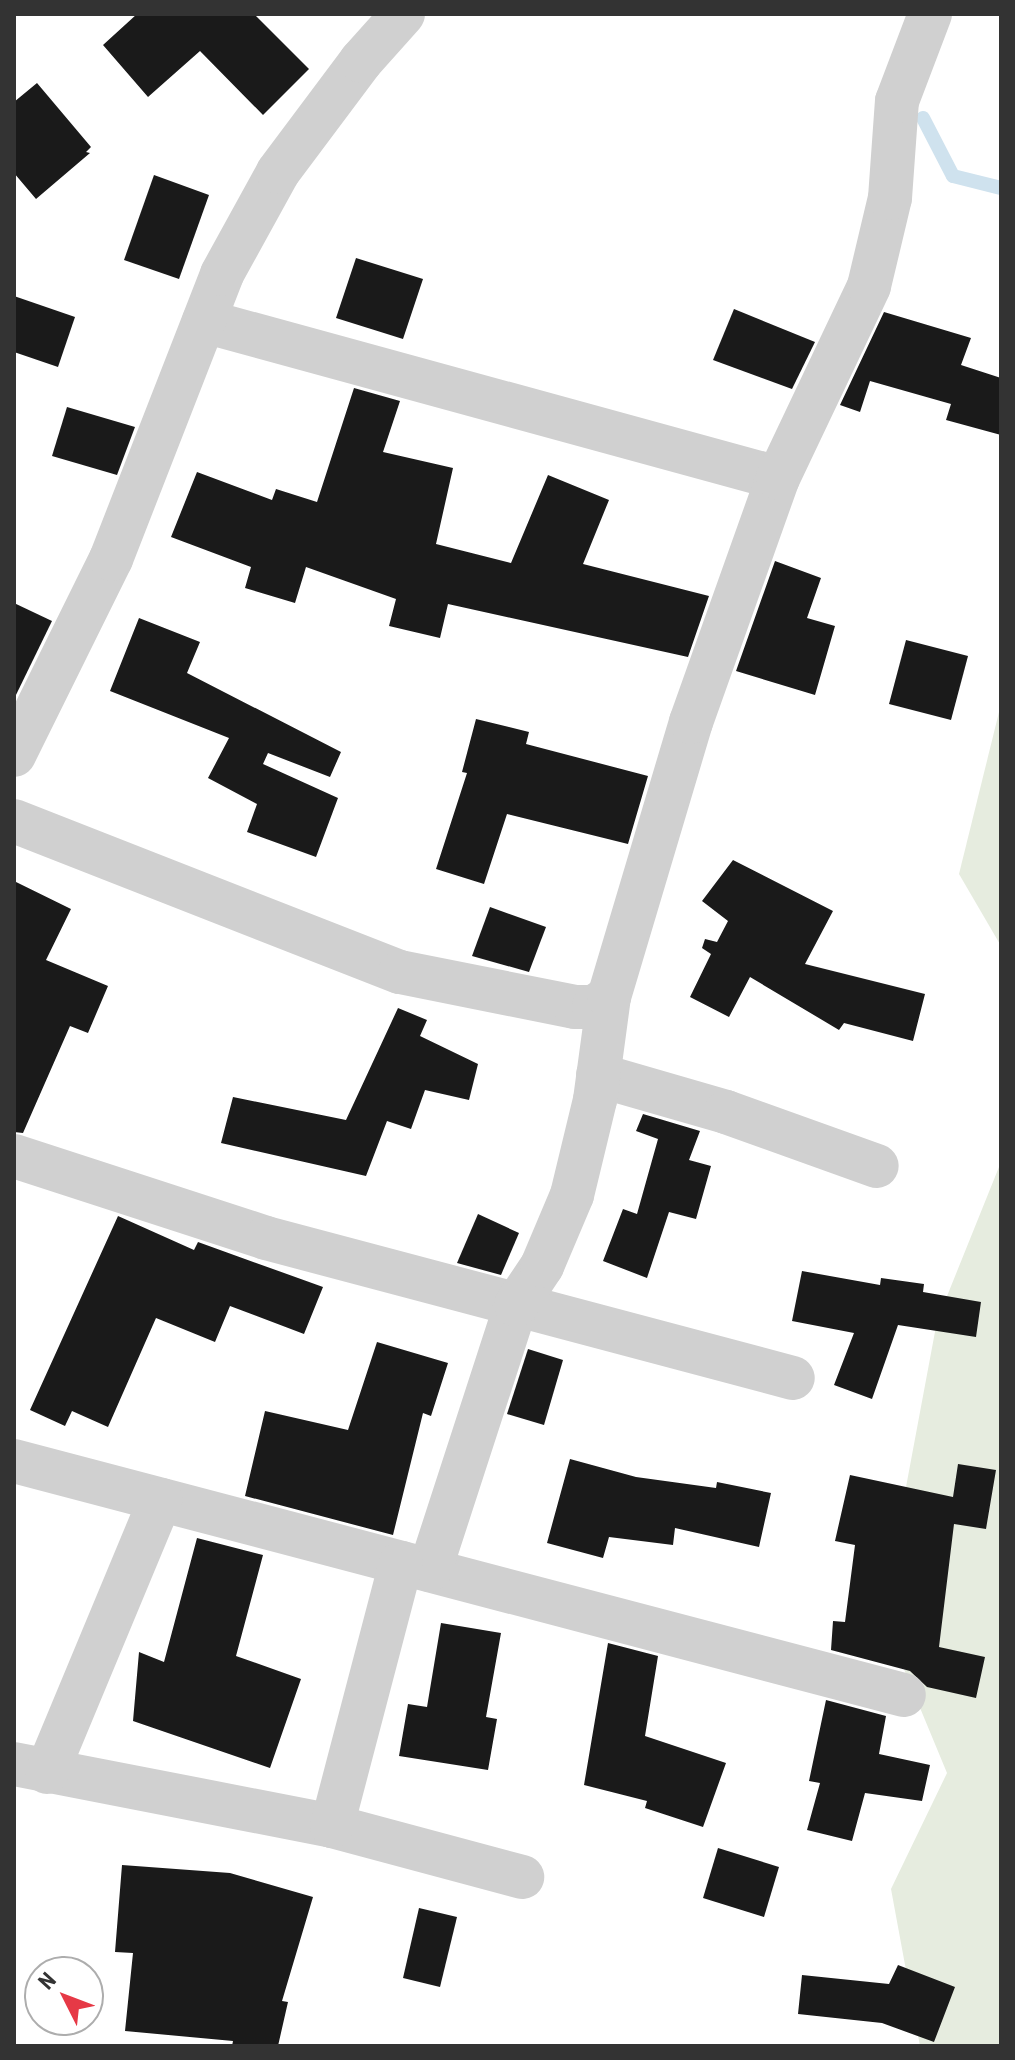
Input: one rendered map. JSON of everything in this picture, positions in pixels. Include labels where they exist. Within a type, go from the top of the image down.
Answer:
[{"type":"street","points":[[14,755],[111,559],[222,274],[278,172],[361,61],[403,14]]},
{"type":"street","points":[[332,1826],[416,1567],[516,1305],[542,1266],[572,1195],[598,1075],[609,997],[691,722],[778,478],[869,286],[890,198],[897,101],[930,14]]},
{"type":"street","points":[[204,321],[778,478]]},
{"type":"street","points":[[14,821],[400,972],[575,1007],[594,1007],[609,997]]},
{"type":"street","points":[[598,1075],[726,1112],[877,1166]]},
{"type":"street","points":[[14,1156],[266,1238],[793,1378]]},
{"type":"street","points":[[14,1461],[904,1695]]},
{"type":"street","points":[[160,1500],[31,1768],[332,1826],[522,1877]]},
{"type":"shaded area","points":[[1001,704],[1001,946],[959,874]]},
{"type":"shaded area","points":[[1001,1162],[1001,2046],[920,2046],[891,1889],[947,1773],[901,1662],[906,1487],[937,1321]]},
{"type":"building","points":[[137,14],[254,14],[309,69],[263,115],[200,51],[148,97],[103,45]]},
{"type":"building","points":[[37,83],[91,147],[86,152],[90,153],[36,199],[14,173],[14,102]]},
{"type":"building","points":[[154,175],[209,195],[179,279],[124,260]]},
{"type":"building","points":[[356,258],[423,279],[403,339],[336,318]]},
{"type":"building","points":[[14,296],[75,317],[58,367],[14,352]]},
{"type":"building","points":[[734,309],[815,342],[792,389],[713,360]]},
{"type":"building","points":[[884,312],[971,338],[961,365],[1001,378],[1001,435],[946,420],[951,404],[870,381],[860,412],[840,405]]},
{"type":"building","points":[[354,388],[400,401],[383,452],[453,468],[436,544],[511,563],[548,475],[609,500],[583,564],[709,596],[688,657],[448,604],[440,638],[389,626],[396,599],[306,567],[295,603],[245,588],[251,567],[171,537],[197,472],[272,500],[276,489],[317,502]]},
{"type":"building","points":[[67,407],[135,427],[117,475],[52,456]]},
{"type":"building","points":[[775,561],[821,578],[807,618],[835,626],[815,695],[736,671]]},
{"type":"building","points":[[14,603],[52,621],[14,699]]},
{"type":"building","points":[[139,618],[200,642],[187,673],[341,752],[330,777],[268,753],[263,764],[338,798],[316,857],[247,832],[257,804],[208,778],[229,738],[110,691]]},
{"type":"building","points":[[906,640],[968,656],[951,720],[889,704]]},
{"type":"building","points":[[476,719],[529,732],[526,744],[648,776],[628,844],[507,814],[484,884],[436,869],[467,773],[462,772]]},
{"type":"building","points":[[733,860],[833,911],[805,964],[925,994],[913,1041],[844,1023],[839,1030],[750,977],[729,1017],[690,997],[711,954],[702,948],[705,939],[717,942],[728,921],[702,901]]},
{"type":"building","points":[[14,881],[71,909],[46,960],[108,986],[88,1033],[70,1026],[23,1133],[14,1132]]},
{"type":"building","points":[[490,907],[546,927],[529,972],[472,956]]},
{"type":"building","points":[[398,1008],[427,1020],[420,1036],[478,1064],[469,1100],[425,1090],[411,1129],[387,1121],[366,1176],[221,1143],[233,1097],[346,1120]]},
{"type":"building","points":[[643,1114],[700,1131],[689,1160],[711,1166],[696,1219],[669,1212],[647,1278],[603,1261],[623,1209],[637,1214],[658,1139],[636,1131]]},
{"type":"building","points":[[478,1214],[519,1233],[501,1275],[457,1263]]},
{"type":"building","points":[[118,1216],[194,1250],[198,1242],[323,1287],[304,1334],[230,1306],[215,1342],[156,1318],[108,1427],[72,1411],[65,1426],[30,1410]]},
{"type":"building","points":[[802,1271],[880,1285],[881,1278],[924,1284],[923,1292],[981,1302],[976,1337],[898,1325],[872,1399],[834,1385],[854,1333],[792,1321]]},
{"type":"building","points":[[377,1342],[448,1363],[431,1416],[423,1413],[393,1535],[245,1496],[265,1411],[348,1430]]},
{"type":"building","points":[[528,1349],[563,1360],[544,1425],[507,1414]]},
{"type":"building","points":[[570,1459],[636,1477],[716,1488],[717,1482],[771,1493],[759,1547],[675,1528],[673,1545],[609,1537],[603,1558],[547,1543]]},
{"type":"building","points":[[958,1464],[996,1470],[986,1529],[954,1524],[939,1647],[985,1657],[976,1698],[927,1687],[910,1671],[831,1650],[833,1621],[845,1622],[855,1545],[835,1541],[850,1475],[953,1497]]},
{"type":"building","points":[[197,1538],[263,1555],[236,1656],[301,1679],[270,1768],[133,1721],[139,1652],[164,1662]]},
{"type":"building","points":[[441,1623],[501,1633],[486,1717],[497,1719],[488,1770],[399,1756],[408,1704],[427,1707]]},
{"type":"building","points":[[608,1643],[658,1656],[645,1736],[726,1763],[703,1827],[645,1808],[647,1801],[584,1785]]},
{"type":"building","points":[[826,1700],[886,1716],[879,1754],[930,1765],[922,1801],[865,1793],[852,1841],[807,1830],[820,1783],[809,1781]]},
{"type":"building","points":[[718,1848],[779,1867],[764,1917],[703,1898]]},
{"type":"building","points":[[122,1865],[230,1873],[313,1897],[282,2001],[288,2002],[278,2046],[232,2046],[233,2041],[125,2031],[133,1953],[115,1952]]},
{"type":"building","points":[[419,1908],[457,1917],[440,1987],[403,1978]]},
{"type":"building","points":[[898,1965],[955,1987],[934,2042],[882,2023],[798,2014],[802,1975],[889,1984]]},
{"type":"waterway","points":[[923,118],[953,176],[1001,188]]}]
